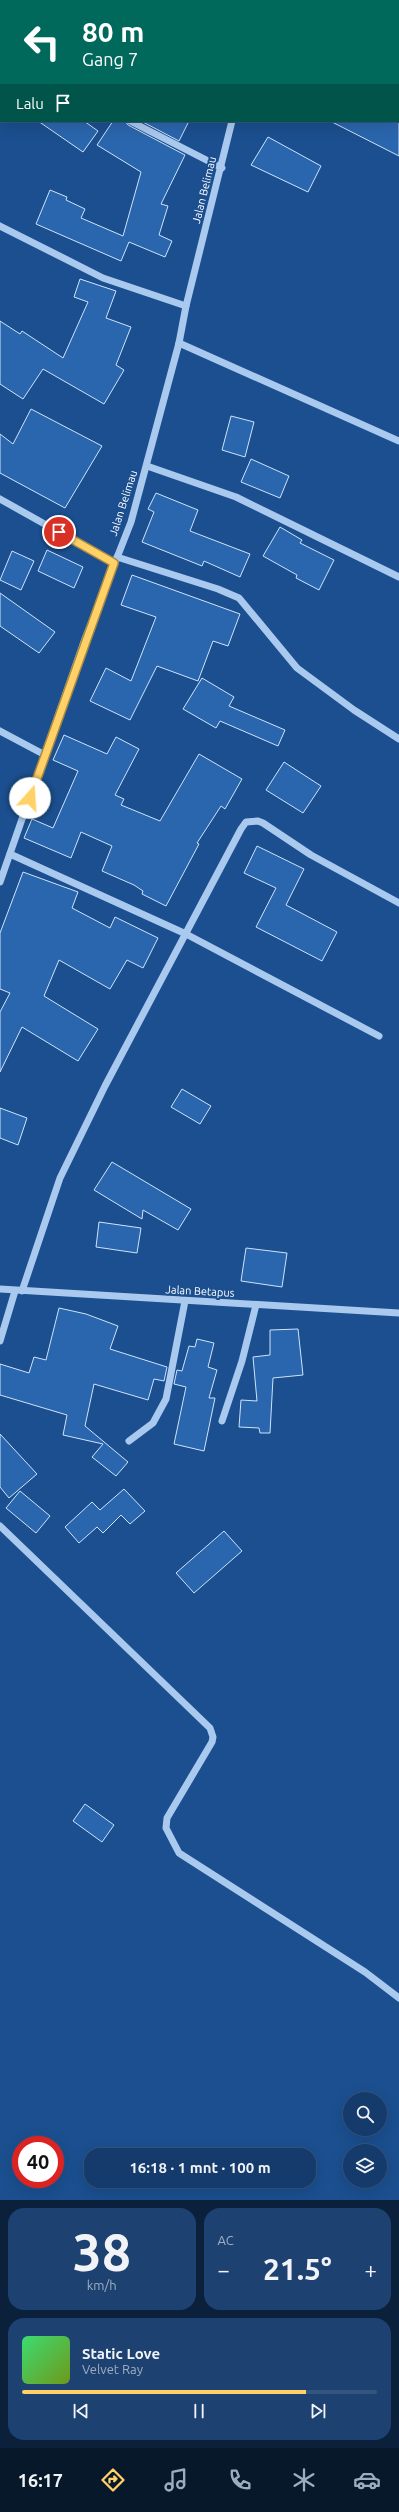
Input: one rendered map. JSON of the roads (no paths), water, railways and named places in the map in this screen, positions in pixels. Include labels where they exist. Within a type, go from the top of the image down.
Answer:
[{"type":"street","points":[[132,122],[222,168]]},
{"type":"street","name":"Jalan Belimau","points":[[0,882],[115,560],[131,522],[179,343],[186,306],[222,168],[232,122]]},
{"type":"street","points":[[0,226],[103,278],[186,306]]},
{"type":"street","points":[[179,343],[399,441]]},
{"type":"street","points":[[147,466],[236,497],[399,577]]},
{"type":"street","points":[[0,499],[115,560],[218,589],[239,598],[297,668],[354,710],[399,739]]},
{"type":"street","points":[[0,731],[45,755]]},
{"type":"street","points":[[0,1342],[60,1178],[105,1086],[246,822],[252,821],[263,823],[311,855],[399,903]]},
{"type":"street","points":[[10,854],[186,934],[379,1036]]},
{"type":"street","name":"Jalan Betapus","points":[[0,1289],[185,1302],[399,1313]]},
{"type":"street","points":[[129,1442],[153,1423],[164,1405],[185,1302]]},
{"type":"street","points":[[222,1421],[242,1361],[256,1306]]},
{"type":"street","points":[[0,1526],[210,1728],[213,1737],[212,1742],[167,1818],[166,1828],[179,1853],[366,1972],[399,1998]]}]
